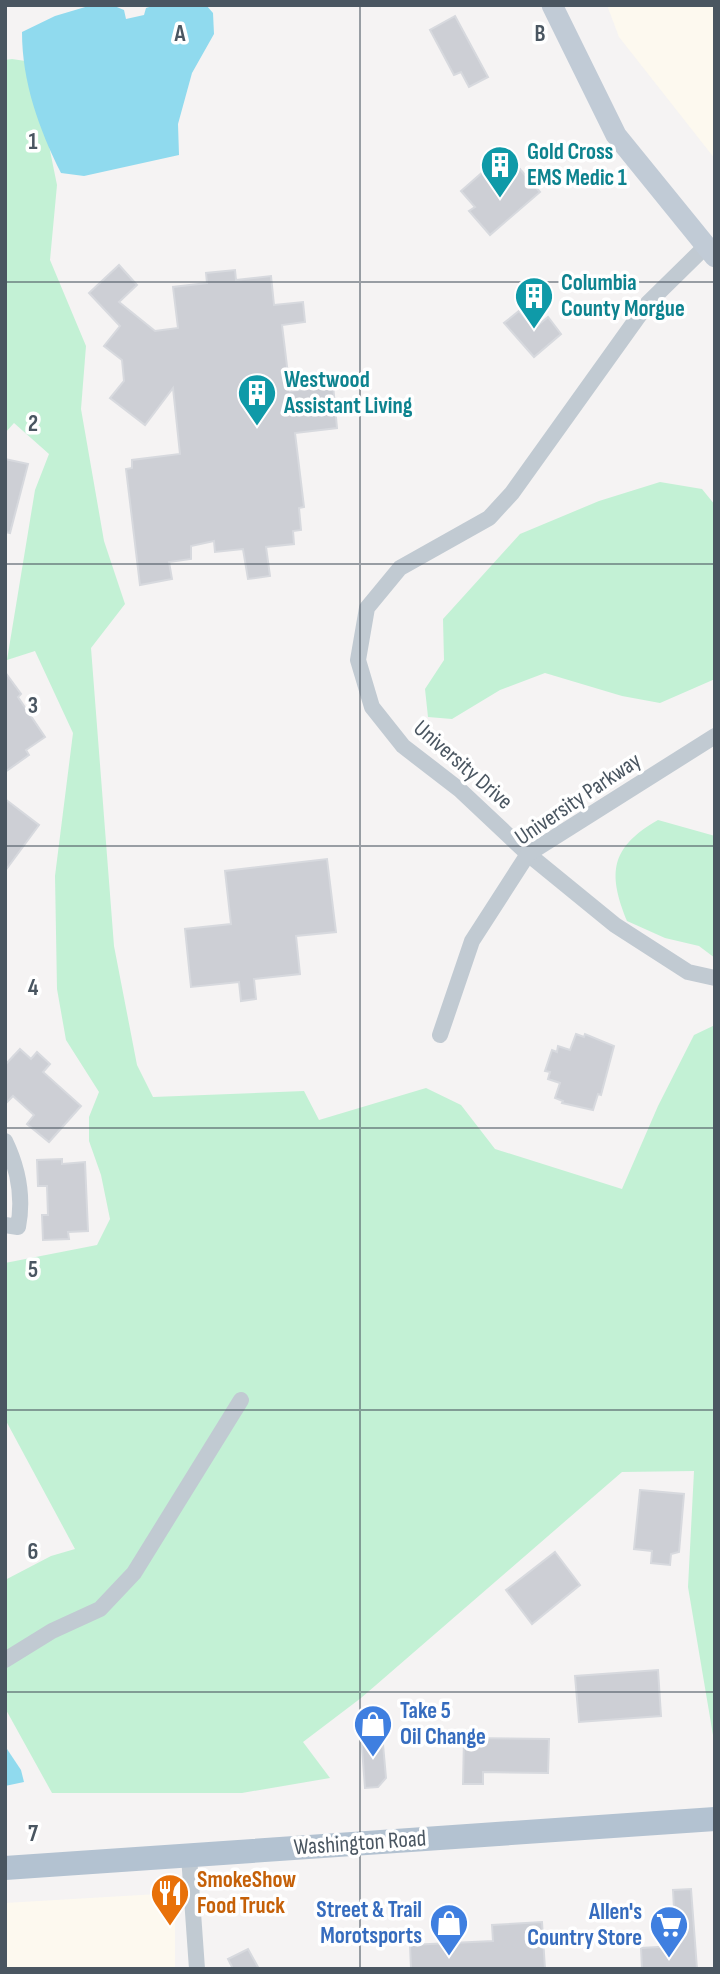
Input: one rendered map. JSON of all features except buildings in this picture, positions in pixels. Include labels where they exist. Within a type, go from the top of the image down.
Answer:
[{"type":"main road","points":[[552,5],[616,135],[710,252]]},
{"type":"main road","name":"Washington Road","points":[[5,1868],[715,1819]]},
{"type":"street","name":"University Drive","points":[[710,252],[648,303],[512,493],[489,518],[400,568],[368,608],[358,660],[372,707],[403,746],[460,789],[528,854],[615,925],[688,972],[715,978]]},
{"type":"street","name":"University Parkway","points":[[440,1035],[472,941],[528,854],[715,736]]},
{"type":"street","points":[[5,1141],[16,1164],[22,1208],[18,1227],[5,1225]]},
{"type":"street","points":[[5,1660],[52,1631],[100,1608],[134,1573],[241,1400]]},
{"type":"street","points":[[189,1856],[197,1969]]},
{"type":"shaded area","points":[[607,5],[715,5],[715,159],[619,37]]},
{"type":"shaded area","points":[[175,1893],[175,1969],[5,1969],[5,1903]]},
{"type":"green space","points":[[5,60],[32,62],[57,185],[50,260],[86,346],[81,409],[104,541],[125,604],[91,648],[114,946],[137,1065],[153,1097],[304,1091],[319,1120],[426,1088],[461,1105],[495,1149],[622,1189],[658,1106],[694,1035],[715,1025],[715,1747],[688,1587],[694,1471],[622,1472],[361,1698],[303,1742],[330,1778],[242,1793],[52,1793],[5,1708],[5,1580],[51,1556],[75,1549],[5,1419],[5,1263],[97,1245],[110,1219],[101,1175],[89,1141],[89,1117],[99,1092],[66,1040],[57,989],[55,876],[73,733],[35,651],[7,660],[35,490],[49,454],[14,423],[5,433]]},
{"type":"green space","points":[[660,482],[702,489],[715,505],[715,679],[660,703],[622,696],[545,673],[500,690],[452,719],[428,717],[425,689],[444,660],[443,619],[520,534],[599,501]]},
{"type":"green space","points":[[658,820],[715,836],[715,958],[699,946],[665,938],[627,921],[617,888],[617,862],[631,840]]},
{"type":"water","points":[[92,5],[112,5],[124,10],[126,19],[144,15],[146,8],[156,5],[206,5],[213,13],[214,34],[192,73],[178,124],[179,155],[84,176],[61,173],[33,105],[25,69],[22,32],[55,16]]},
{"type":"water","points":[[5,1746],[21,1770],[24,1782],[5,1786]]},
{"type":"place","name":"Gold Cross EMS Medic 1","points":[[500,199]]},
{"type":"place","name":"Columbia County Morgue","points":[[534,330]]},
{"type":"place","name":"Westwood Assistant Living","points":[[257,427]]},
{"type":"place","name":"Take 5 Oil Change","points":[[373,1758]]},
{"type":"place","name":"SmokeShow Food Truck","points":[[170,1927]]},
{"type":"place","name":"Street & Trail Morotsports","points":[[449,1957]]},
{"type":"place","name":"Allen's Country Store","points":[[669,1959]]}]
